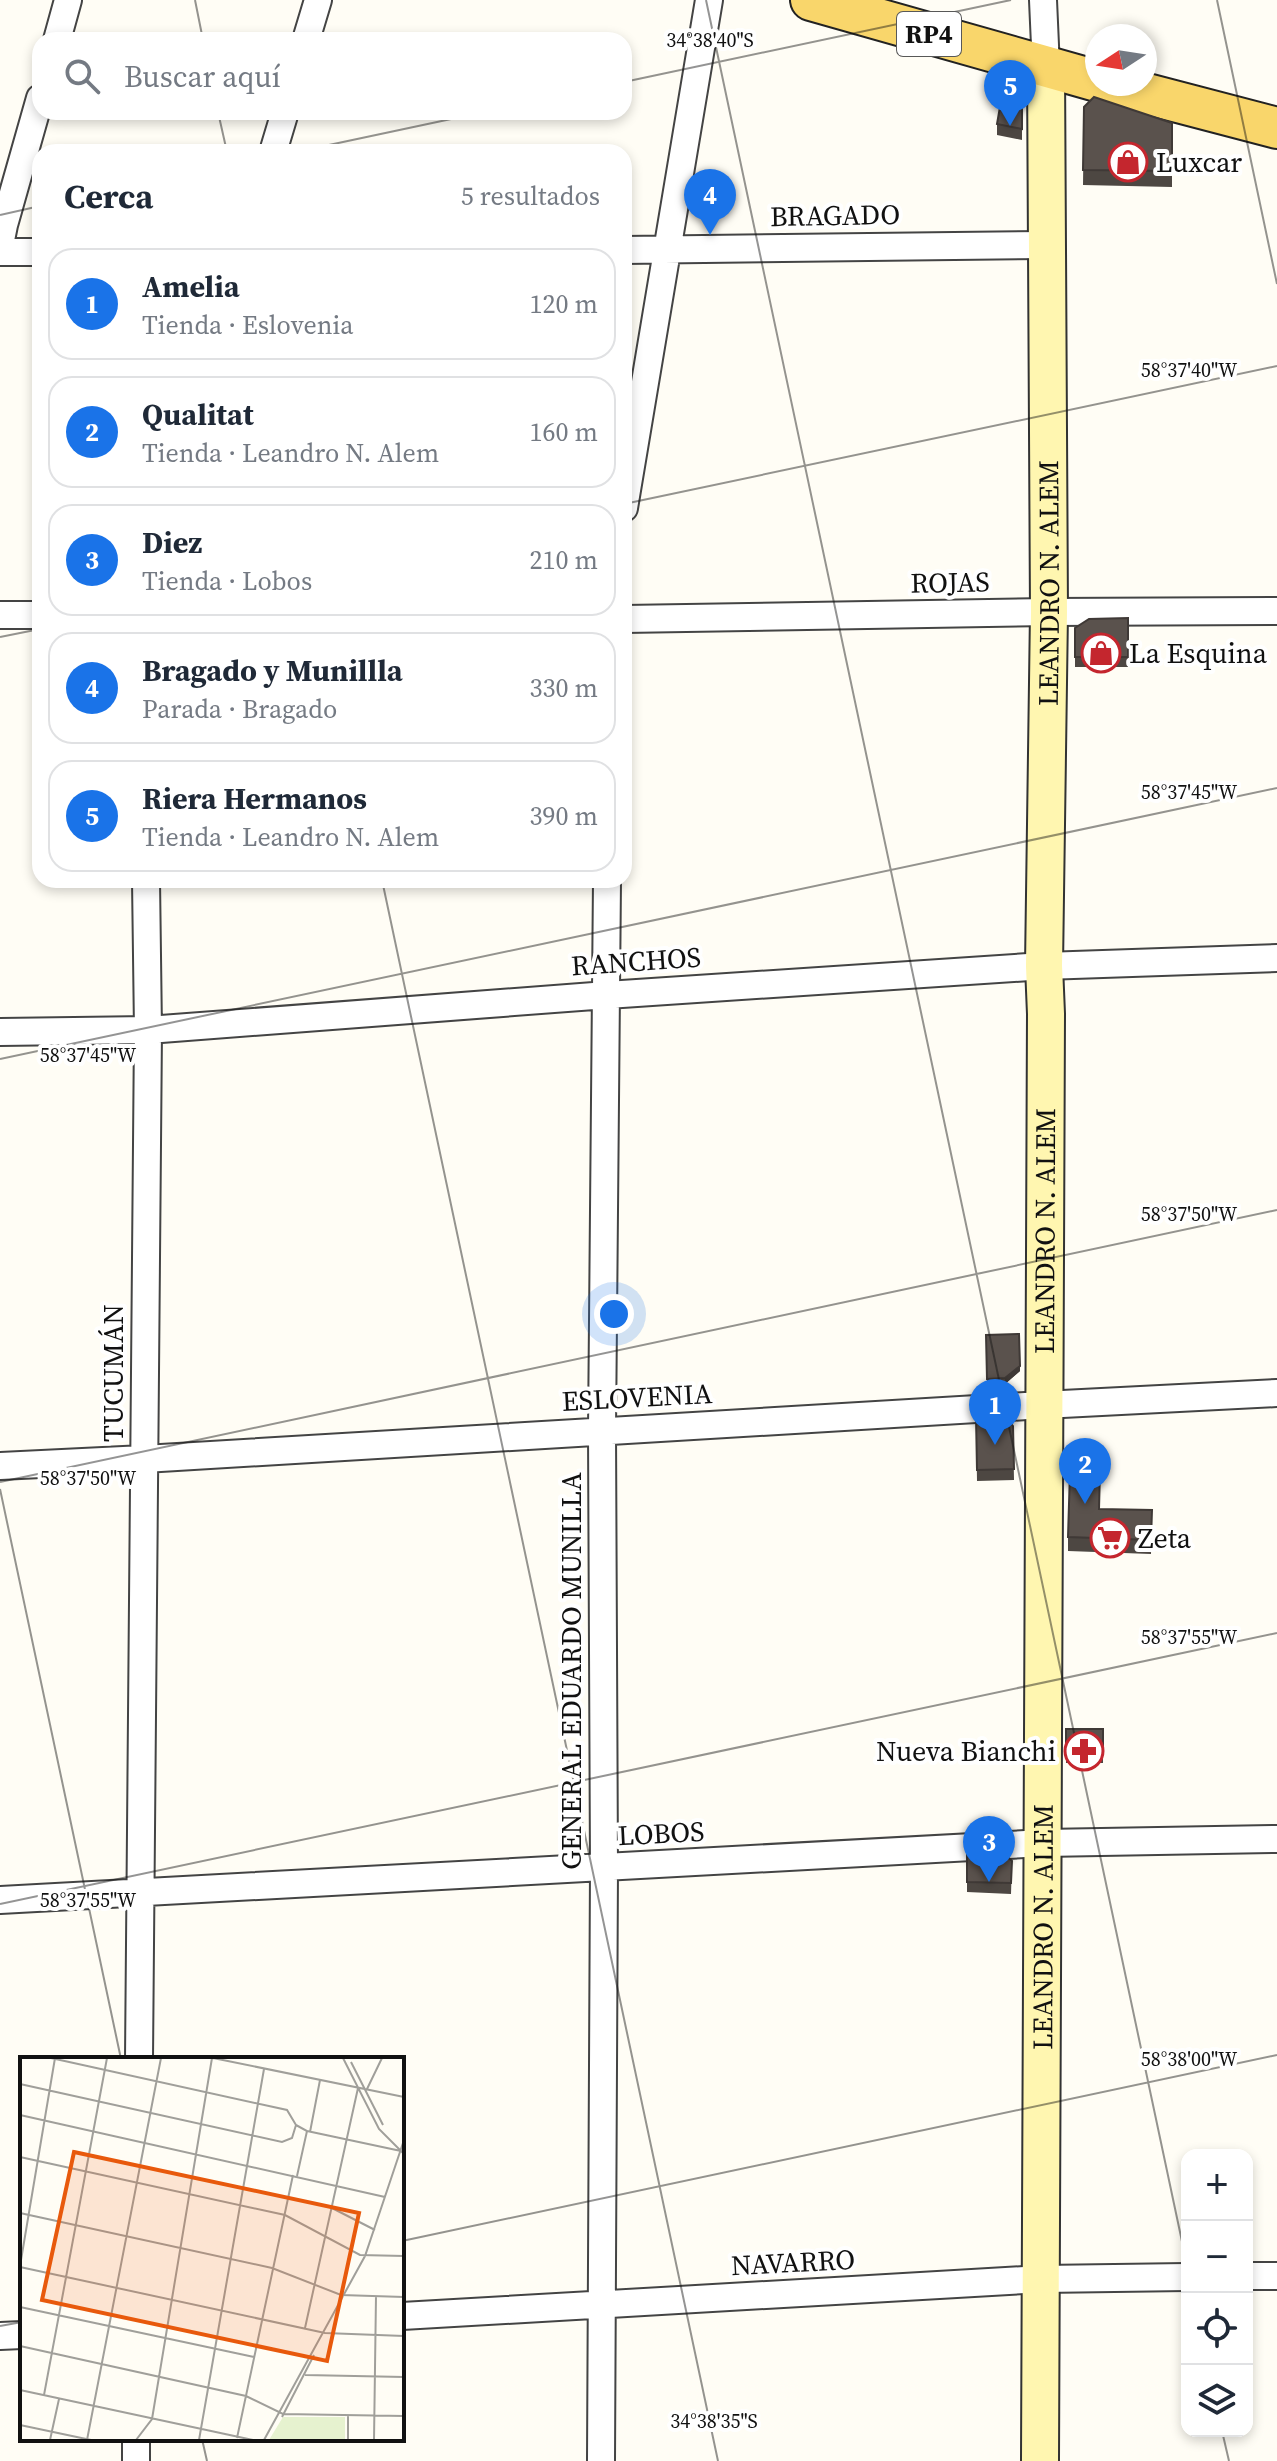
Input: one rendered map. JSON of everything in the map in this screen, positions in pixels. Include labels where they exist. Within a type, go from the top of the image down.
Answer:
[{"type":"main road","name":"RP4","points":[[811,0],[1085,78]]},
{"type":"main road","points":[[1154,96],[1271,127]]},
{"type":"street","points":[[59,32],[68,0]]},
{"type":"street","points":[[308,32],[318,0]]},
{"type":"street","points":[[632,457],[709,0]]},
{"type":"street","name":"LEANDRO N. ALEM","points":[[1040,2461],[1044,966],[1049,612],[1043,0]]},
{"type":"street","points":[[0,245],[34,120]]},
{"type":"street","points":[[275,144],[283,120]]},
{"type":"street","name":"BRAGADO","points":[[632,250],[1047,245]]},
{"type":"street","points":[[0,252],[32,252]]},
{"type":"street","name":"ROJAS","points":[[632,619],[1277,611]]},
{"type":"street","points":[[0,615],[32,615]]},
{"type":"street","name":"TUCUMÁN","points":[[139,2057],[148,1030],[146,888]]},
{"type":"street","name":"GENERAL EDUARDO MUNILLA","points":[[601,2461],[604,1868],[602,1431],[607,888]]},
{"type":"street","name":"RANCHOS","points":[[0,1032],[148,1030],[1044,966],[1277,958]]},
{"type":"street","name":"ESLOVENIA","points":[[0,1466],[1277,1393]]},
{"type":"street","name":"LOBOS","points":[[0,1900],[1044,1843],[1277,1839]]},
{"type":"street","points":[[1253,2276],[1277,2276]]},
{"type":"street","name":"NAVARRO","points":[[404,2316],[1042,2279],[1181,2277]]},
{"type":"street","points":[[0,2336],[20,2335]]},
{"type":"building","points":[[1003,90],[1018,93],[1022,106],[1022,129],[997,124]]},
{"type":"building","name":"Luxcar","points":[[1094,97],[1172,123],[1172,171],[1083,170],[1084,107]]},
{"type":"building","name":"La Esquina","points":[[1128,618],[1128,657],[1075,657],[1075,628],[1089,619]]},
{"type":"building","points":[[1019,1334],[1020,1366],[1005,1378],[987,1379],[986,1335]]},
{"type":"building","points":[[1005,1416],[1013,1426],[1014,1469],[977,1470],[976,1417]]},
{"type":"building","points":[[1070,1471],[1100,1472],[1099,1509],[1152,1510],[1151,1540],[1068,1537]]},
{"type":"building","points":[[1066,1729],[1103,1729],[1103,1752],[1066,1752]]},
{"type":"building","points":[[1001,1851],[1012,1861],[1011,1883],[967,1882],[967,1853]]},
{"type":"place","name":"Riera Hermanos","points":[[1010,126]]},
{"type":"place","name":"Luxcar","points":[[1128,162]]},
{"type":"place","name":"Bragado y Munillla","points":[[710,235]]},
{"type":"place","name":"La Esquina","points":[[1101,653]]},
{"type":"place","name":"Amelia","points":[[995,1445]]},
{"type":"place","name":"Qualitat","points":[[1085,1504]]},
{"type":"place","name":"Zeta","points":[[1110,1538]]},
{"type":"place","name":"Nueva Bianchi","points":[[1084,1751]]},
{"type":"place","name":"Diez","points":[[989,1882]]}]
